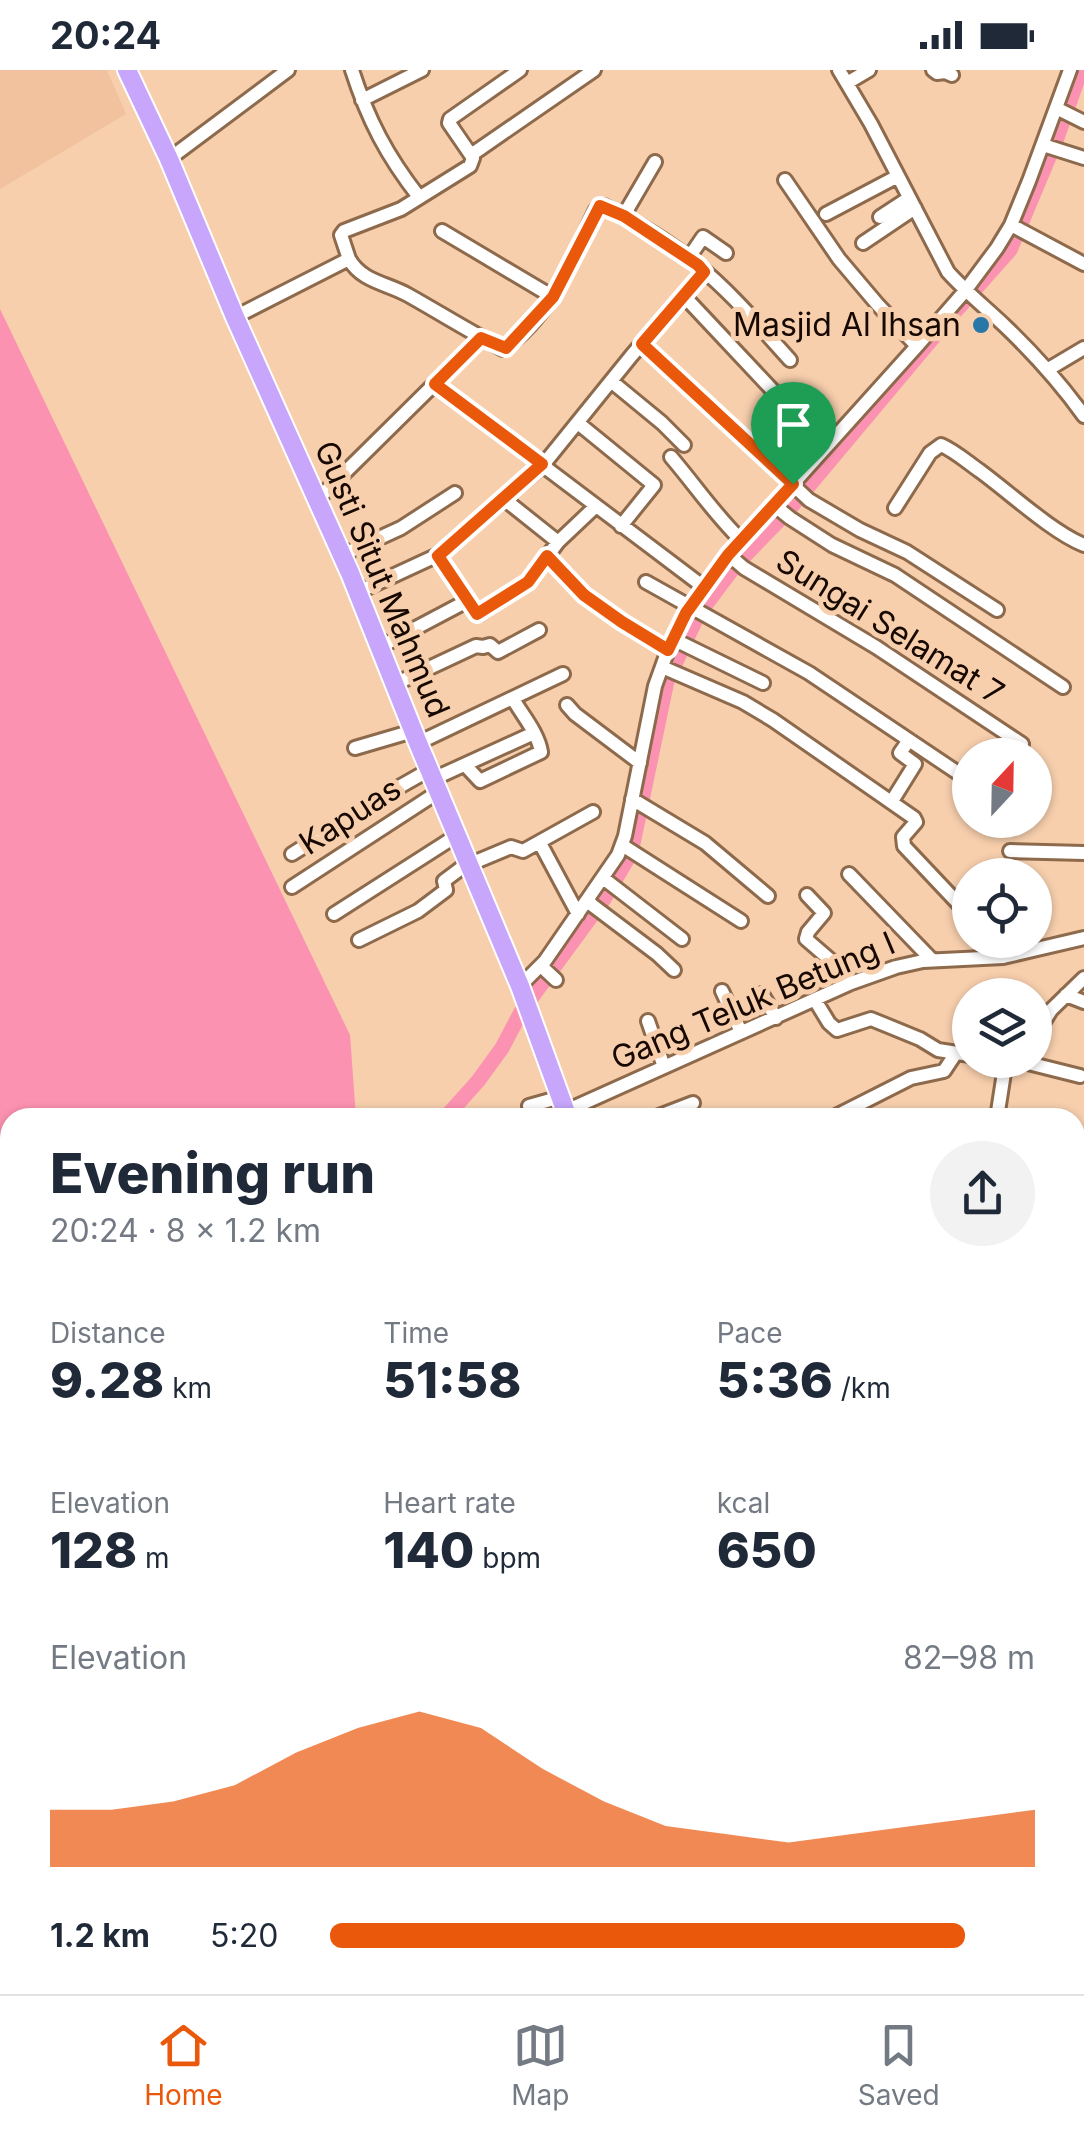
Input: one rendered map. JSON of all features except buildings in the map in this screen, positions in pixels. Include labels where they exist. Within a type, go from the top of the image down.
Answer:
[{"type":"highway","name":"Gusti Situt Mahmud","points":[[128,70],[358,592],[521,989],[565,1108]]},
{"type":"street","points":[[169,160],[288,70]]},
{"type":"street","points":[[352,70],[384,147],[419,197]]},
{"type":"street","points":[[362,100],[422,70]]},
{"type":"street","points":[[520,70],[450,119],[471,155],[470,166],[389,215],[341,233],[350,259],[361,273],[503,349],[553,297],[596,210],[604,206],[704,272],[790,360]]},
{"type":"street","points":[[471,155],[594,70]]},
{"type":"street","points":[[840,70],[948,272],[1047,370],[1084,416]]},
{"type":"street","points":[[847,84],[869,70]]},
{"type":"street","points":[[933,70],[952,75]]},
{"type":"street","points":[[521,989],[548,973],[578,914],[594,906],[628,849],[639,803],[640,763],[655,686],[670,671],[677,644],[698,610],[705,588],[735,561],[742,540],[782,512],[800,492],[830,444],[1018,228],[1050,147],[1069,114],[1075,75]]},
{"type":"street","points":[[1050,147],[1084,158]]},
{"type":"street","points":[[624,216],[655,162]]},
{"type":"street","points":[[826,214],[898,176]]},
{"type":"street","points":[[785,180],[839,259],[917,346]]},
{"type":"street","points":[[880,217],[912,203]]},
{"type":"street","points":[[863,243],[912,203]]},
{"type":"street","points":[[1018,228],[1084,264]]},
{"type":"street","points":[[442,230],[553,297]]},
{"type":"street","points":[[688,259],[702,238],[726,252]]},
{"type":"street","points":[[235,317],[350,259]]},
{"type":"street","points":[[358,592],[438,556],[542,464],[704,272]]},
{"type":"street","points":[[684,296],[830,444]]},
{"type":"street","points":[[318,500],[481,338]]},
{"type":"street","points":[[642,344],[800,492],[860,530],[907,552],[997,610]]},
{"type":"street","points":[[1047,370],[1084,348]]},
{"type":"street","points":[[611,382],[684,445]]},
{"type":"street","points":[[435,384],[705,588]]},
{"type":"street","points":[[578,423],[654,484],[621,526]]},
{"type":"street","points":[[894,508],[930,453],[941,445],[1084,545]]},
{"type":"street","points":[[671,457],[714,514],[742,540]]},
{"type":"street","points":[[342,554],[401,528],[455,493]]},
{"type":"street","points":[[504,499],[558,542]]},
{"type":"street","points":[[438,556],[466,601],[477,614],[481,613],[528,582],[558,542],[595,507]]},
{"type":"street","points":[[782,512],[832,544],[896,575],[1063,687]]},
{"type":"street","points":[[547,556],[584,595],[622,622],[763,683]]},
{"type":"street","name":"Sungai Selamat 7","points":[[735,561],[876,647],[1013,738]]},
{"type":"street","points":[[646,582],[808,673],[952,769]]},
{"type":"street","points":[[380,647],[466,601]]},
{"type":"street","points":[[395,684],[476,646],[490,645],[498,652],[539,630]]},
{"type":"street","points":[[670,671],[743,702],[773,720],[916,820],[904,837],[904,846],[952,897]]},
{"type":"street","points":[[355,748],[416,737],[513,699],[563,674]]},
{"type":"street","points":[[465,765],[482,780],[541,752],[513,699]]},
{"type":"street","points":[[567,705],[640,763]]},
{"type":"street","points":[[292,854],[340,823],[534,734]]},
{"type":"street","points":[[892,801],[915,764],[900,753],[909,740]]},
{"type":"street","name":"Kapuas","points":[[292,887],[434,780]]},
{"type":"street","points":[[639,803],[705,843],[768,896]]},
{"type":"street","points":[[359,940],[418,911],[446,890],[444,881],[468,864],[510,846],[521,852],[593,812]]},
{"type":"street","points":[[334,914],[456,836]]},
{"type":"street","points":[[540,843],[578,914]]},
{"type":"street","points":[[628,849],[741,921]]},
{"type":"street","points":[[1010,851],[1084,853]]},
{"type":"street","points":[[849,874],[932,960]]},
{"type":"street","points":[[609,883],[682,939]]},
{"type":"street","points":[[808,895],[824,913],[806,939],[851,983]]},
{"type":"street","points":[[594,906],[674,970]]},
{"type":"street","name":"Gang Teluk Betung I","points":[[1052,946],[1084,938]]},
{"type":"street","name":"Gang Teluk Betung I","points":[[529,1106],[565,1108],[896,967],[932,960],[979,958]]},
{"type":"street","points":[[1052,1009],[1084,978]]},
{"type":"street","points":[[722,991],[741,1032]]},
{"type":"street","points":[[762,994],[776,1018]]},
{"type":"street","points":[[1066,995],[1084,1002]]},
{"type":"street","points":[[816,1000],[829,1023],[838,1030],[871,1019],[938,1050],[952,1052]]},
{"type":"street","points":[[648,1021],[664,1066]]},
{"type":"street","points":[[852,1108],[911,1078],[944,1072],[952,1064]]},
{"type":"street","points":[[1052,1069],[1080,1076]]},
{"type":"street","points":[[999,1108],[1003,1078]]},
{"type":"street","points":[[680,1108],[693,1103]]},
{"type":"shaded area","points":[[0,70],[107,70],[126,114],[0,189]]},
{"type":"shaded area","points":[[0,309],[350,1035],[355,1108],[0,1108]]},
{"type":"waterway","points":[[454,1108],[502,1048],[521,1012],[604,899],[631,853],[667,681],[698,615],[735,566],[787,512],[1010,250],[1081,70]]},
{"type":"place","name":"Masjid Al Ihsan","points":[[981,325]]},
{"type":"route","points":[[604,206],[704,272],[642,344],[793,484],[728,555],[686,613],[668,650],[584,595],[547,556],[528,582],[477,614],[438,556],[542,464],[435,384],[481,338],[506,348],[538,315],[553,297],[596,210],[604,206]]}]
